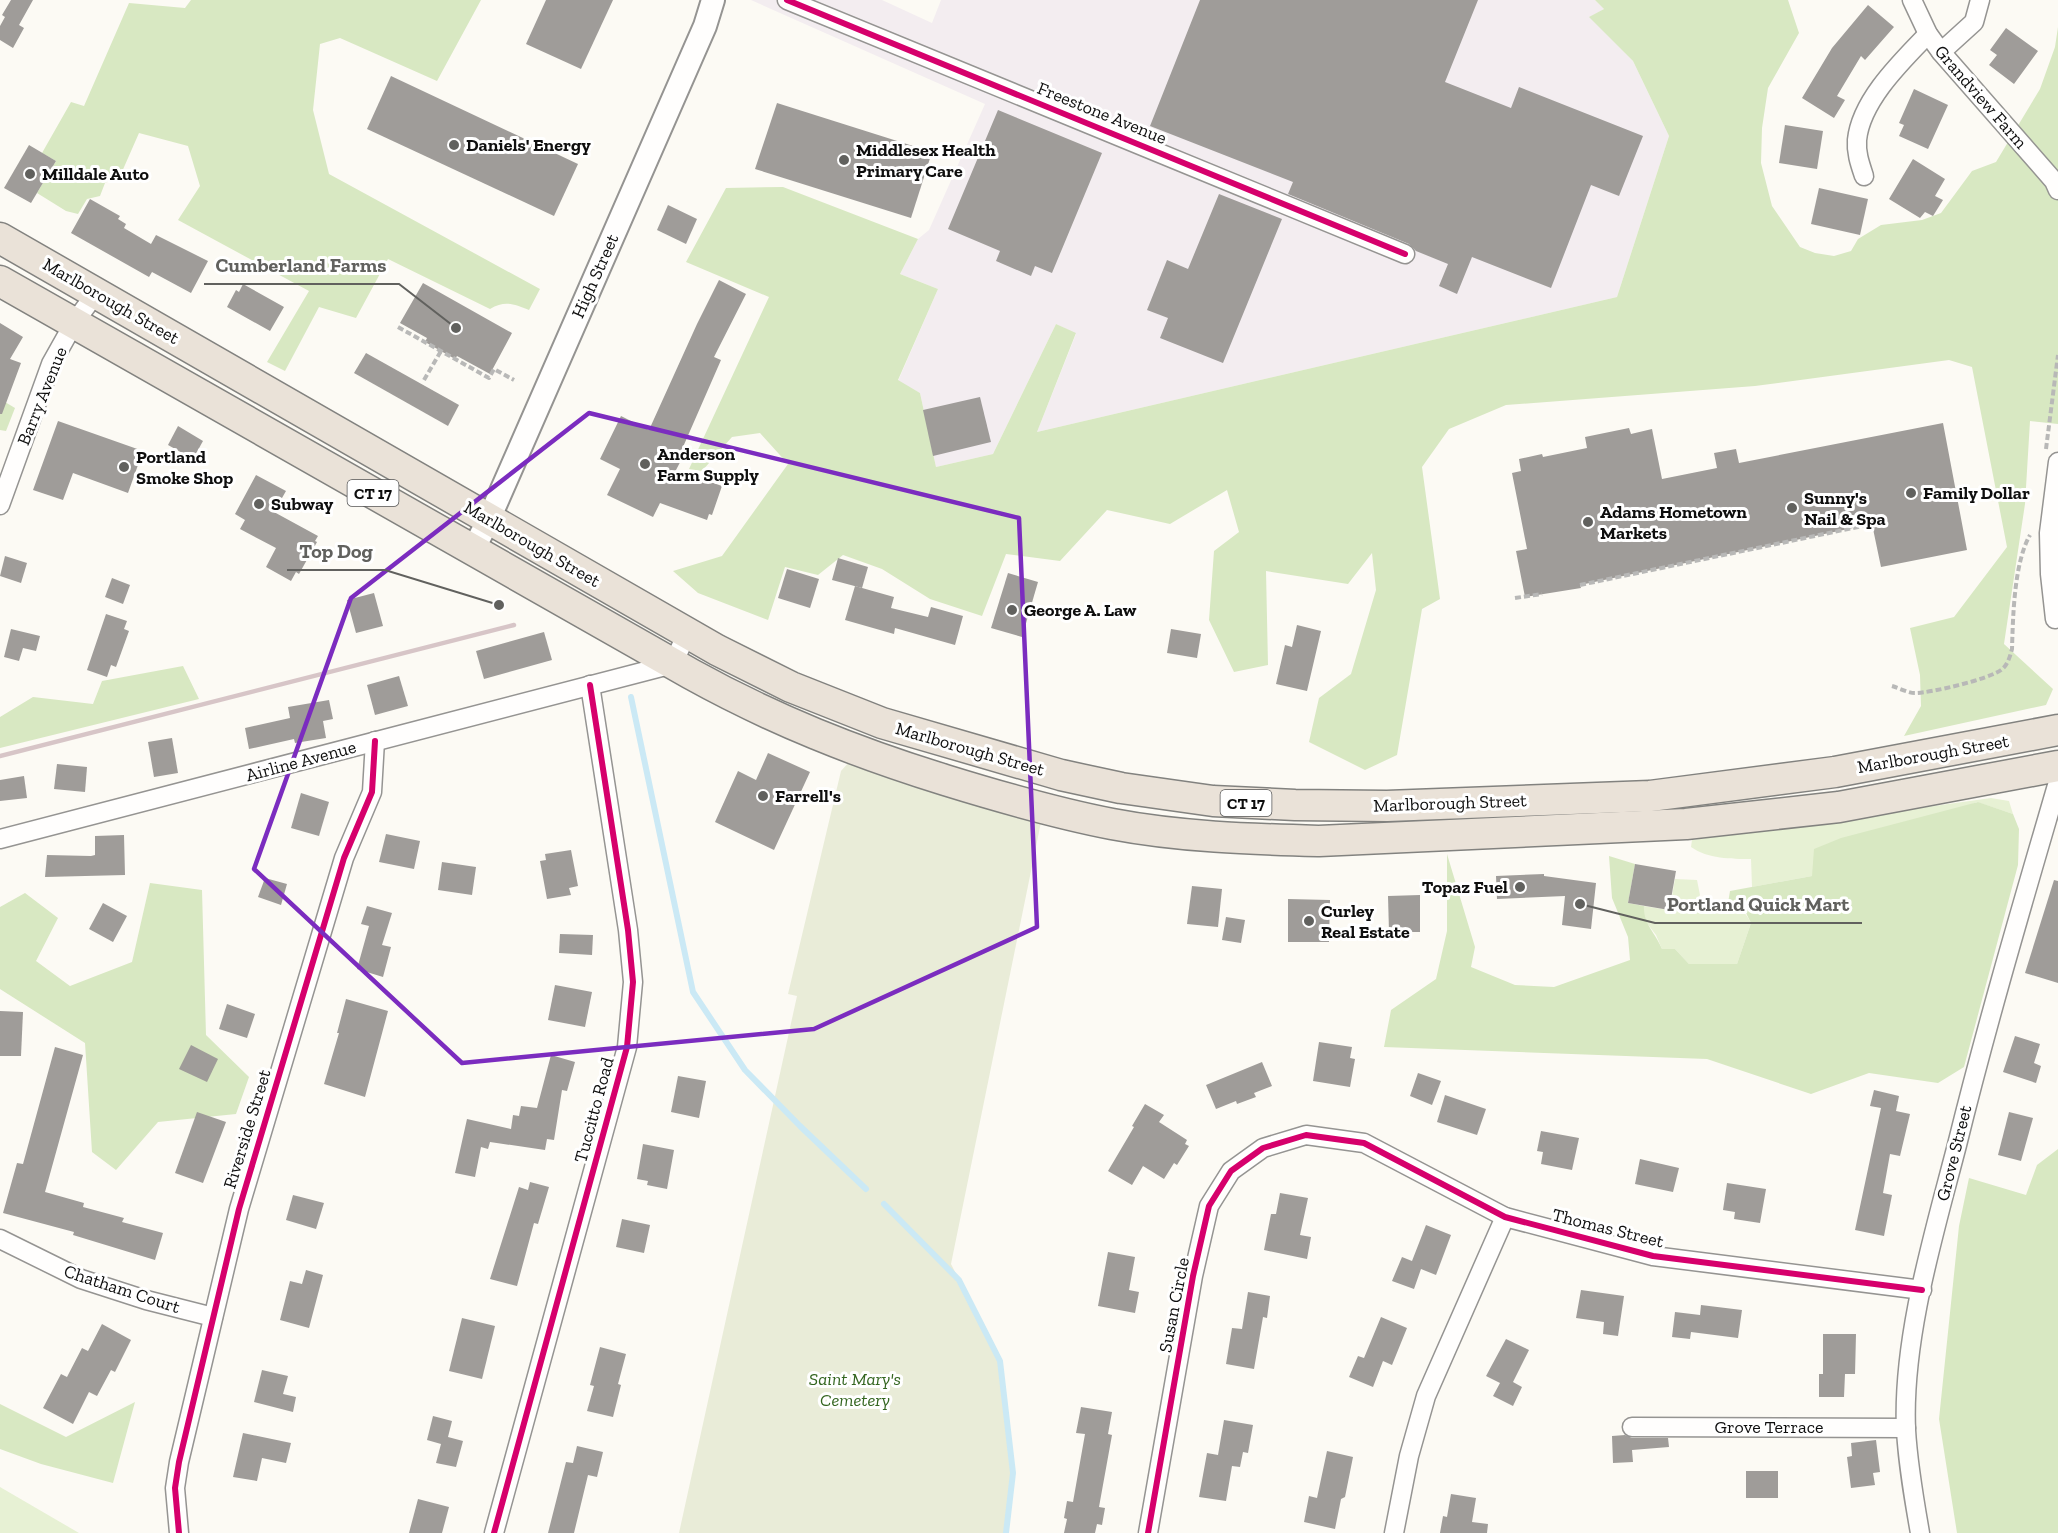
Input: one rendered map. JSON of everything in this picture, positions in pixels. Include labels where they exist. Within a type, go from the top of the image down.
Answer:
[{"type":"highway","name":"Marlborough Street","points":[[0,238],[717,650],[791,687],[882,723],[1061,775],[1121,788],[1213,801],[1295,805],[1386,806],[1650,796],[1836,772],[2058,730]]},
{"type":"highway","name":"Marlborough Street","points":[[0,281],[673,664],[778,719],[871,757],[1029,805],[1112,824],[1210,836],[1319,841],[1686,825],[1839,807],[2058,766]]},
{"type":"highway","points":[[1650,796],[1650,826]]},
{"type":"street","name":"High Street","points":[[473,550],[489,519],[705,26],[713,0]]},
{"type":"street","name":"Freestone Avenue","points":[[787,0],[1405,254]]},
{"type":"street","name":"Grandview Farm","points":[[1912,0],[1928,34],[1941,52],[2054,181],[2058,190]]},
{"type":"street","points":[[1941,52],[1974,22],[1980,0]]},
{"type":"street","points":[[1864,176],[1857,157],[1857,139],[1864,116],[1881,87],[1898,65],[1928,34]]},
{"type":"street","name":"Barry Avenue","points":[[0,505],[51,364],[74,323],[96,293]]},
{"type":"street","points":[[2052,459],[2050,574],[2057,623]]},
{"type":"street","points":[[673,664],[687,633]]},
{"type":"street","name":"Airline Avenue","points":[[0,839],[673,664]]},
{"type":"street","name":"Tuccitto Road","points":[[494,1533],[627,1047],[633,982],[628,930],[590,685]]},
{"type":"street","name":"Riverside Street","points":[[179,1533],[176,1488],[179,1462],[239,1209],[341,870],[372,792],[375,741]]},
{"type":"street","name":"Grove Street","points":[[1920,1533],[1911,1486],[1906,1428],[1912,1341],[1922,1290],[1976,1066],[2058,782]]},
{"type":"street","name":"Thomas Street","points":[[1306,1135],[1364,1143],[1505,1217],[1653,1256],[1922,1290]]},
{"type":"street","name":"Susan Circle","points":[[1148,1533],[1193,1276],[1209,1206],[1231,1171],[1263,1148],[1306,1135]]},
{"type":"street","points":[[1394,1533],[1409,1456],[1426,1396],[1505,1217]]},
{"type":"street","name":"Chatham Court","points":[[0,1239],[81,1279],[146,1300],[213,1317]]},
{"type":"street","name":"Grove Terrace","points":[[1632,1427],[1906,1428]]},
{"type":"path","points":[[398,327],[489,378],[496,367],[514,380]]},
{"type":"path","points":[[424,380],[441,351]]},
{"type":"path","points":[[2052,459],[2058,355]]},
{"type":"path","points":[[1580,585],[1872,524]]},
{"type":"path","points":[[1892,686],[1913,693],[1944,688],[1990,675],[2002,669],[2009,661],[2012,649],[2020,561],[2024,546],[2033,530]]},
{"type":"path","points":[[1515,598],[1542,594]]},
{"type":"highlighted area","points":[[589,413],[1019,518],[1037,927],[814,1029],[462,1063],[254,869],[351,598]]},
{"type":"shaded area","points":[[751,0],[882,0],[932,23],[941,0],[1595,0],[1604,9],[1590,17],[1633,61],[1669,136],[1617,297],[1037,432],[1076,334],[1056,324],[993,454],[936,467],[920,393],[898,381],[938,289],[900,274],[918,239],[929,230],[985,104]]},
{"type":"green space","points":[[191,0],[481,0],[437,81],[340,38],[320,44],[313,110],[329,174],[540,289],[529,310],[510,304],[490,309],[388,259],[356,318],[319,307],[285,371],[267,362],[309,291],[178,220],[200,186],[188,146],[139,133],[121,174],[105,183],[100,196],[87,199],[78,214],[66,211],[37,193],[56,161],[42,153],[71,102],[84,106],[129,3],[185,8]]},
{"type":"green space","points":[[1595,0],[1788,0],[1799,33],[1768,88],[1762,128],[1761,163],[1772,206],[1800,247],[1815,253],[1834,256],[1851,251],[1858,239],[1881,225],[1922,220],[1941,213],[1972,171],[1996,162],[2040,89],[2055,47],[2058,27],[2058,424],[2030,421],[2025,504],[2004,644],[2053,689],[2046,705],[1904,736],[1921,706],[1920,675],[1910,628],[1954,617],[2007,547],[1972,367],[1949,360],[1755,386],[1506,405],[1449,429],[1422,467],[1440,599],[1422,609],[1397,755],[1365,770],[1309,742],[1319,698],[1351,674],[1376,590],[1372,553],[1348,584],[1266,571],[1268,665],[1234,672],[1209,620],[1214,551],[1239,532],[1227,490],[1170,524],[1107,510],[1060,561],[1006,554],[982,616],[930,599],[882,569],[843,555],[818,575],[785,567],[768,620],[698,593],[673,571],[722,556],[788,464],[760,433],[732,437],[702,471],[689,469],[769,297],[686,262],[726,188],[783,187],[918,239],[900,274],[938,289],[898,380],[920,393],[936,467],[993,454],[1056,324],[1076,333],[1037,432],[1617,297],[1669,136],[1633,61],[1589,17],[1604,9]]},
{"type":"green space","points":[[0,399],[15,408],[6,431],[0,430]]},
{"type":"green space","points":[[183,666],[199,699],[0,748],[0,717],[33,697],[93,704],[102,681]]},
{"type":"green space","name":"Saint Mary's Cemetery","points":[[850,761],[1041,822],[951,1264],[1000,1361],[1013,1473],[1006,1533],[679,1533],[797,996],[788,994],[841,771]]},
{"type":"green space","points":[[1991,798],[2009,801],[2013,814],[1977,802],[1812,876],[1752,887],[1751,859],[1712,856],[1691,847],[1692,840]]},
{"type":"green space","points":[[1978,802],[2013,814],[2019,829],[2018,865],[1964,1067],[1938,1083],[1869,1073],[1811,1094],[1707,1059],[1384,1047],[1391,1010],[1436,979],[1447,931],[1447,854],[1475,947],[1471,967],[1515,985],[1554,987],[1630,960],[1628,937],[1612,898],[1609,856],[1635,864],[1628,903],[1644,906],[1647,923],[1662,949],[1675,949],[1689,964],[1737,964],[1751,923],[1745,911],[1728,903],[1730,891],[1812,876],[1814,849],[1841,838]]},
{"type":"green space","points":[[1675,879],[1697,880],[1700,895],[1696,901],[1699,906],[1729,904],[1741,909],[1746,915],[1751,923],[1737,964],[1689,964],[1675,949],[1662,949],[1656,935],[1643,918],[1644,906],[1668,910]]},
{"type":"green space","points":[[150,883],[202,890],[206,1035],[249,1077],[236,1114],[158,1122],[116,1170],[92,1152],[85,1043],[0,989],[0,907],[25,893],[58,918],[36,961],[70,986],[132,962]]},
{"type":"green space","points":[[2058,1149],[2058,1533],[1957,1533],[1939,1419],[1959,1226],[1969,1178],[2026,1195],[2037,1165]]},
{"type":"green space","points":[[135,1402],[113,1483],[41,1464],[0,1449],[0,1404],[66,1437]]},
{"type":"green space","points":[[0,1487],[79,1533],[0,1533]]},
{"type":"building","points":[[11,0],[33,0],[19,25],[24,28],[13,48],[0,40],[0,26],[5,17],[2,15]]},
{"type":"building","points":[[546,0],[613,0],[581,69],[526,44]]},
{"type":"building","points":[[1200,0],[1478,0],[1445,82],[1511,108],[1519,87],[1643,136],[1619,196],[1591,185],[1551,288],[1472,257],[1457,294],[1439,286],[1448,264],[1416,251],[1409,244],[1288,194],[1293,182],[1150,126]]},
{"type":"building","points":[[1868,5],[1894,27],[1865,60],[1861,56],[1837,96],[1845,100],[1834,118],[1802,98],[1832,48]]},
{"type":"building","points":[[2006,28],[2038,51],[2014,84],[1989,65],[1997,55],[1990,50]]},
{"type":"building","points":[[391,76],[578,164],[554,216],[367,129]]},
{"type":"building","points":[[1914,89],[1948,105],[1928,149],[1899,136],[1904,125],[1899,123]]},
{"type":"building","name":"Middlesex Health Primary Care","points":[[777,103],[932,152],[911,218],[755,169]]},
{"type":"building","points":[[998,110],[1102,153],[1052,273],[1035,266],[1031,276],[996,261],[1000,251],[948,229]]},
{"type":"building","points":[[1785,125],[1823,131],[1817,169],[1779,163]]},
{"type":"building","name":"Milldale Auto","points":[[29,145],[56,161],[31,203],[4,188]]},
{"type":"building","points":[[1913,159],[1945,179],[1935,196],[1943,200],[1933,216],[1925,212],[1920,218],[1889,199]]},
{"type":"building","points":[[1819,188],[1868,199],[1860,235],[1811,224]]},
{"type":"building","points":[[1219,194],[1282,219],[1223,363],[1160,338],[1168,318],[1147,310],[1167,260],[1188,269]]},
{"type":"building","points":[[90,199],[120,216],[118,219],[126,224],[124,228],[151,244],[156,235],[208,261],[191,293],[152,272],[149,277],[71,233]]},
{"type":"building","points":[[668,205],[697,219],[686,244],[657,230]]},
{"type":"building","points":[[719,280],[746,294],[714,357],[721,360],[683,447],[687,449],[676,470],[722,486],[712,515],[709,514],[707,520],[660,503],[653,517],[607,495],[620,469],[600,459],[621,416],[649,430]]},
{"type":"building","points":[[423,283],[512,333],[490,374],[457,356],[455,359],[425,342],[427,338],[400,323]]},
{"type":"building","points":[[243,284],[284,307],[270,331],[227,307],[236,290],[239,292]]},
{"type":"building","points":[[0,323],[23,337],[10,359],[21,363],[2,414],[0,414]]},
{"type":"building","points":[[366,353],[459,405],[448,426],[354,373]]},
{"type":"building","points":[[980,397],[991,442],[933,456],[923,410]]},
{"type":"building","points":[[58,421],[143,451],[128,493],[73,473],[63,500],[33,490]]},
{"type":"building","points":[[1943,423],[1967,550],[1881,567],[1872,524],[1580,585],[1581,588],[1525,597],[1516,551],[1527,549],[1512,473],[1521,471],[1519,459],[1542,454],[1543,457],[1587,448],[1585,437],[1629,428],[1631,434],[1652,429],[1662,479],[1717,468],[1714,453],[1736,449],[1739,463]]},
{"type":"building","points":[[178,426],[203,441],[193,459],[168,445]]},
{"type":"building","points":[[256,475],[286,491],[274,512],[318,536],[299,574],[296,572],[291,581],[266,567],[276,548],[240,529],[245,520],[235,514]]},
{"type":"building","points":[[5,556],[27,563],[21,583],[0,576]]},
{"type":"building","points":[[838,558],[868,567],[862,588],[832,580]]},
{"type":"building","points":[[787,569],[819,579],[810,608],[778,598]]},
{"type":"building","points":[[1008,573],[1038,582],[1022,637],[991,628]]},
{"type":"building","points":[[112,578],[130,585],[123,604],[105,597]]},
{"type":"building","points":[[855,586],[894,597],[891,608],[928,617],[931,607],[963,616],[955,645],[895,628],[894,634],[845,620]]},
{"type":"building","points":[[374,593],[383,626],[356,633],[347,600]]},
{"type":"building","points":[[106,614],[127,621],[124,629],[129,631],[116,667],[111,665],[107,677],[87,670]]},
{"type":"building","points":[[1297,625],[1321,631],[1307,691],[1276,684],[1285,645],[1292,647]]},
{"type":"building","points":[[11,629],[40,636],[36,651],[23,648],[19,661],[4,657]]},
{"type":"building","points":[[1171,629],[1201,634],[1197,658],[1167,653]]},
{"type":"building","points":[[544,632],[552,660],[484,679],[476,651]]},
{"type":"building","points":[[399,676],[408,706],[375,715],[367,685]]},
{"type":"building","points":[[329,700],[333,719],[323,721],[326,738],[295,743],[294,739],[249,749],[245,728],[290,718],[288,707]]},
{"type":"building","points":[[172,738],[178,773],[154,777],[148,742]]},
{"type":"building","name":"Farrell's","points":[[768,753],[810,772],[774,850],[715,822],[738,771],[756,780]]},
{"type":"building","points":[[57,764],[87,767],[85,792],[54,789]]},
{"type":"building","points":[[24,776],[27,798],[0,801],[0,780]]},
{"type":"building","points":[[301,793],[329,802],[319,836],[291,828]]},
{"type":"building","points":[[386,834],[420,841],[414,869],[379,862]]},
{"type":"building","points":[[124,835],[125,875],[45,877],[47,855],[95,855],[95,836]]},
{"type":"building","points":[[571,850],[578,886],[569,888],[571,895],[547,899],[540,861],[546,860],[545,854]]},
{"type":"building","points":[[442,862],[476,867],[472,895],[438,890]]},
{"type":"building","points":[[1635,864],[1676,871],[1669,910],[1628,903]]},
{"type":"building","points":[[1544,874],[1544,876],[1596,883],[1591,929],[1562,925],[1565,896],[1497,899],[1496,876]]},
{"type":"building","points":[[265,878],[287,884],[281,905],[258,897]]},
{"type":"building","points":[[2054,880],[2058,881],[2058,983],[2025,973]]},
{"type":"building","points":[[1192,886],[1222,889],[1218,927],[1187,924]]},
{"type":"building","points":[[1420,895],[1420,932],[1389,932],[1388,896]]},
{"type":"building","name":"Curley Real Estate","points":[[1288,899],[1330,900],[1329,942],[1288,942]]},
{"type":"building","points":[[103,903],[127,916],[113,942],[89,929]]},
{"type":"building","points":[[367,906],[392,913],[382,945],[391,947],[383,977],[357,969],[369,926],[361,924]]},
{"type":"building","points":[[1226,917],[1245,920],[1241,943],[1222,940]]},
{"type":"building","points":[[560,934],[593,935],[592,955],[559,953]]},
{"type":"building","points":[[555,985],[592,992],[585,1027],[548,1020]]},
{"type":"building","points":[[346,999],[388,1011],[365,1097],[324,1084]]},
{"type":"building","points":[[227,1004],[255,1014],[247,1038],[219,1029]]},
{"type":"building","points":[[0,1011],[23,1012],[21,1056],[0,1056]]},
{"type":"building","points":[[2015,1036],[2040,1044],[2034,1063],[2041,1066],[2036,1083],[2003,1072]]},
{"type":"building","points":[[1319,1042],[1352,1047],[1350,1058],[1355,1059],[1350,1087],[1313,1081]]},
{"type":"building","points":[[191,1045],[218,1059],[207,1082],[179,1069]]},
{"type":"building","points":[[55,1047],[83,1055],[45,1192],[84,1203],[83,1207],[124,1218],[122,1222],[163,1233],[155,1260],[73,1235],[74,1232],[3,1213],[17,1163],[23,1164]]},
{"type":"building","points":[[551,1055],[575,1062],[567,1091],[562,1090],[554,1140],[547,1139],[545,1150],[490,1142],[488,1149],[481,1147],[475,1177],[455,1173],[467,1119],[511,1129],[513,1115],[519,1116],[521,1106],[537,1108]]},
{"type":"building","points":[[1262,1062],[1272,1086],[1254,1093],[1256,1097],[1237,1104],[1236,1101],[1216,1109],[1206,1085]]},
{"type":"building","points":[[1418,1073],[1441,1081],[1432,1105],[1410,1096]]},
{"type":"building","points":[[678,1076],[706,1081],[699,1118],[671,1112]]},
{"type":"building","points":[[1874,1090],[1899,1096],[1896,1111],[1910,1114],[1900,1156],[1890,1154],[1883,1193],[1892,1195],[1884,1236],[1855,1230],[1881,1108],[1870,1106]]},
{"type":"building","points":[[1445,1095],[1486,1109],[1477,1135],[1437,1122]]},
{"type":"building","points":[[1145,1104],[1164,1115],[1159,1122],[1187,1140],[1185,1144],[1189,1146],[1177,1165],[1174,1163],[1164,1179],[1143,1166],[1132,1185],[1108,1171]]},
{"type":"building","points":[[197,1112],[226,1122],[203,1183],[175,1173]]},
{"type":"building","points":[[2009,1112],[2033,1118],[2021,1161],[1998,1155]]},
{"type":"building","points":[[1541,1131],[1579,1138],[1572,1170],[1541,1164],[1543,1152],[1537,1151]]},
{"type":"building","points":[[643,1144],[674,1150],[667,1189],[647,1185],[648,1181],[637,1179]]},
{"type":"building","points":[[1640,1159],[1679,1168],[1673,1192],[1635,1184]]},
{"type":"building","points":[[530,1182],[549,1187],[538,1224],[534,1223],[517,1286],[490,1279],[519,1187],[528,1190]]},
{"type":"building","points":[[1727,1183],[1766,1189],[1760,1223],[1734,1219],[1735,1212],[1723,1210]]},
{"type":"building","points":[[1280,1193],[1308,1198],[1300,1235],[1311,1237],[1307,1259],[1264,1250],[1271,1214],[1276,1214]]},
{"type":"building","points":[[293,1195],[324,1203],[316,1229],[286,1220]]},
{"type":"building","points":[[622,1219],[650,1225],[644,1253],[616,1247]]},
{"type":"building","points":[[1426,1225],[1451,1235],[1436,1275],[1421,1269],[1414,1289],[1392,1281],[1402,1257],[1412,1261]]},
{"type":"building","points":[[1108,1252],[1135,1257],[1129,1290],[1139,1292],[1135,1313],[1098,1306]]},
{"type":"building","points":[[306,1270],[323,1275],[309,1328],[280,1320],[290,1281],[302,1284]]},
{"type":"building","points":[[1581,1290],[1624,1296],[1618,1336],[1603,1334],[1604,1322],[1576,1318]]},
{"type":"building","points":[[1248,1292],[1270,1296],[1267,1318],[1263,1317],[1254,1369],[1226,1364],[1232,1328],[1242,1329]]},
{"type":"building","points":[[1701,1305],[1742,1310],[1738,1338],[1691,1332],[1690,1339],[1672,1337],[1675,1312],[1700,1315]]},
{"type":"building","points":[[1381,1317],[1407,1328],[1392,1365],[1383,1361],[1373,1387],[1349,1377],[1358,1356],[1364,1358]]},
{"type":"building","points":[[462,1318],[495,1326],[482,1379],[449,1371]]},
{"type":"building","points":[[102,1324],[131,1340],[115,1372],[111,1370],[97,1396],[89,1392],[73,1424],[43,1408],[61,1374],[67,1377],[82,1348],[88,1351]]},
{"type":"building","points":[[1823,1334],[1856,1334],[1855,1374],[1845,1374],[1844,1397],[1819,1397],[1819,1374],[1823,1374]]},
{"type":"building","points":[[1506,1339],[1529,1350],[1513,1382],[1522,1387],[1513,1406],[1493,1396],[1500,1383],[1486,1376]]},
{"type":"building","points":[[600,1347],[626,1354],[613,1417],[587,1411],[594,1386],[590,1385]]},
{"type":"building","points":[[262,1370],[288,1376],[283,1394],[296,1397],[293,1412],[254,1402]]},
{"type":"building","points":[[1081,1407],[1112,1412],[1108,1434],[1112,1435],[1099,1507],[1105,1508],[1102,1525],[1097,1524],[1095,1533],[1064,1533],[1067,1501],[1073,1502],[1085,1434],[1076,1433]]},
{"type":"building","points":[[433,1416],[452,1421],[448,1437],[463,1441],[456,1467],[436,1463],[441,1444],[427,1440]]},
{"type":"building","points":[[1224,1420],[1253,1425],[1248,1453],[1243,1452],[1240,1467],[1232,1466],[1226,1501],[1199,1497],[1207,1453],[1218,1455]]},
{"type":"building","points":[[243,1433],[291,1443],[286,1463],[262,1458],[257,1481],[233,1477]]},
{"type":"building","points":[[1625,1435],[1632,1438],[1668,1438],[1669,1447],[1632,1450],[1633,1462],[1613,1463],[1612,1436]]},
{"type":"building","points":[[1876,1440],[1880,1472],[1873,1473],[1875,1485],[1851,1488],[1847,1457],[1852,1456],[1851,1443]]},
{"type":"building","points":[[577,1446],[603,1452],[597,1477],[588,1475],[574,1533],[548,1533],[566,1462],[573,1463]]},
{"type":"building","points":[[1327,1451],[1353,1457],[1345,1497],[1341,1499],[1335,1529],[1304,1522],[1309,1496],[1317,1498]]},
{"type":"building","points":[[1746,1471],[1778,1471],[1778,1498],[1746,1498]]},
{"type":"building","points":[[1451,1494],[1476,1498],[1472,1522],[1488,1524],[1487,1533],[1440,1533],[1443,1516],[1447,1517]]},
{"type":"building","points":[[418,1499],[449,1507],[442,1533],[409,1533]]},
{"type":"waterway","points":[[631,697],[693,992],[745,1070],[866,1189]]},
{"type":"waterway","points":[[884,1204],[959,1280],[1000,1361],[1013,1473],[1006,1533]]},
{"type":"railway","points":[[0,756],[514,625]]},
{"type":"cycle path","points":[[787,0],[1405,254]]},
{"type":"cycle path","points":[[494,1533],[627,1047],[633,982],[628,930],[590,685]]},
{"type":"cycle path","points":[[179,1533],[175,1488],[179,1462],[239,1209],[344,858],[372,792],[375,741]]},
{"type":"cycle path","points":[[1148,1533],[1193,1276],[1209,1206],[1231,1171],[1263,1148],[1306,1135],[1364,1143],[1505,1217],[1653,1256],[1922,1290]]},
{"type":"place","name":"Daniels' Energy","points":[[454,145]]},
{"type":"place","name":"Middlesex Health Primary Care","points":[[844,160]]},
{"type":"place","name":"Milldale Auto","points":[[30,174]]},
{"type":"place","name":"Cumberland Farms","points":[[456,328]]},
{"type":"place","name":"Anderson Farm Supply","points":[[645,464]]},
{"type":"place","name":"Portland Smoke Shop","points":[[124,467]]},
{"type":"place","name":"Family Dollar","points":[[1911,493]]},
{"type":"place","name":"Subway","points":[[259,504]]},
{"type":"place","name":"Sunny's Nail & Spa","points":[[1792,508]]},
{"type":"place","name":"Adams Hometown Markets","points":[[1588,522]]},
{"type":"place","name":"Top Dog","points":[[499,605]]},
{"type":"place","name":"George A. Law","points":[[1012,610]]},
{"type":"place","name":"Farrell's","points":[[763,796]]},
{"type":"place","name":"Topaz Fuel","points":[[1520,887]]},
{"type":"place","name":"Portland Quick Mart","points":[[1580,904]]},
{"type":"place","name":"Curley Real Estate","points":[[1309,921]]}]
